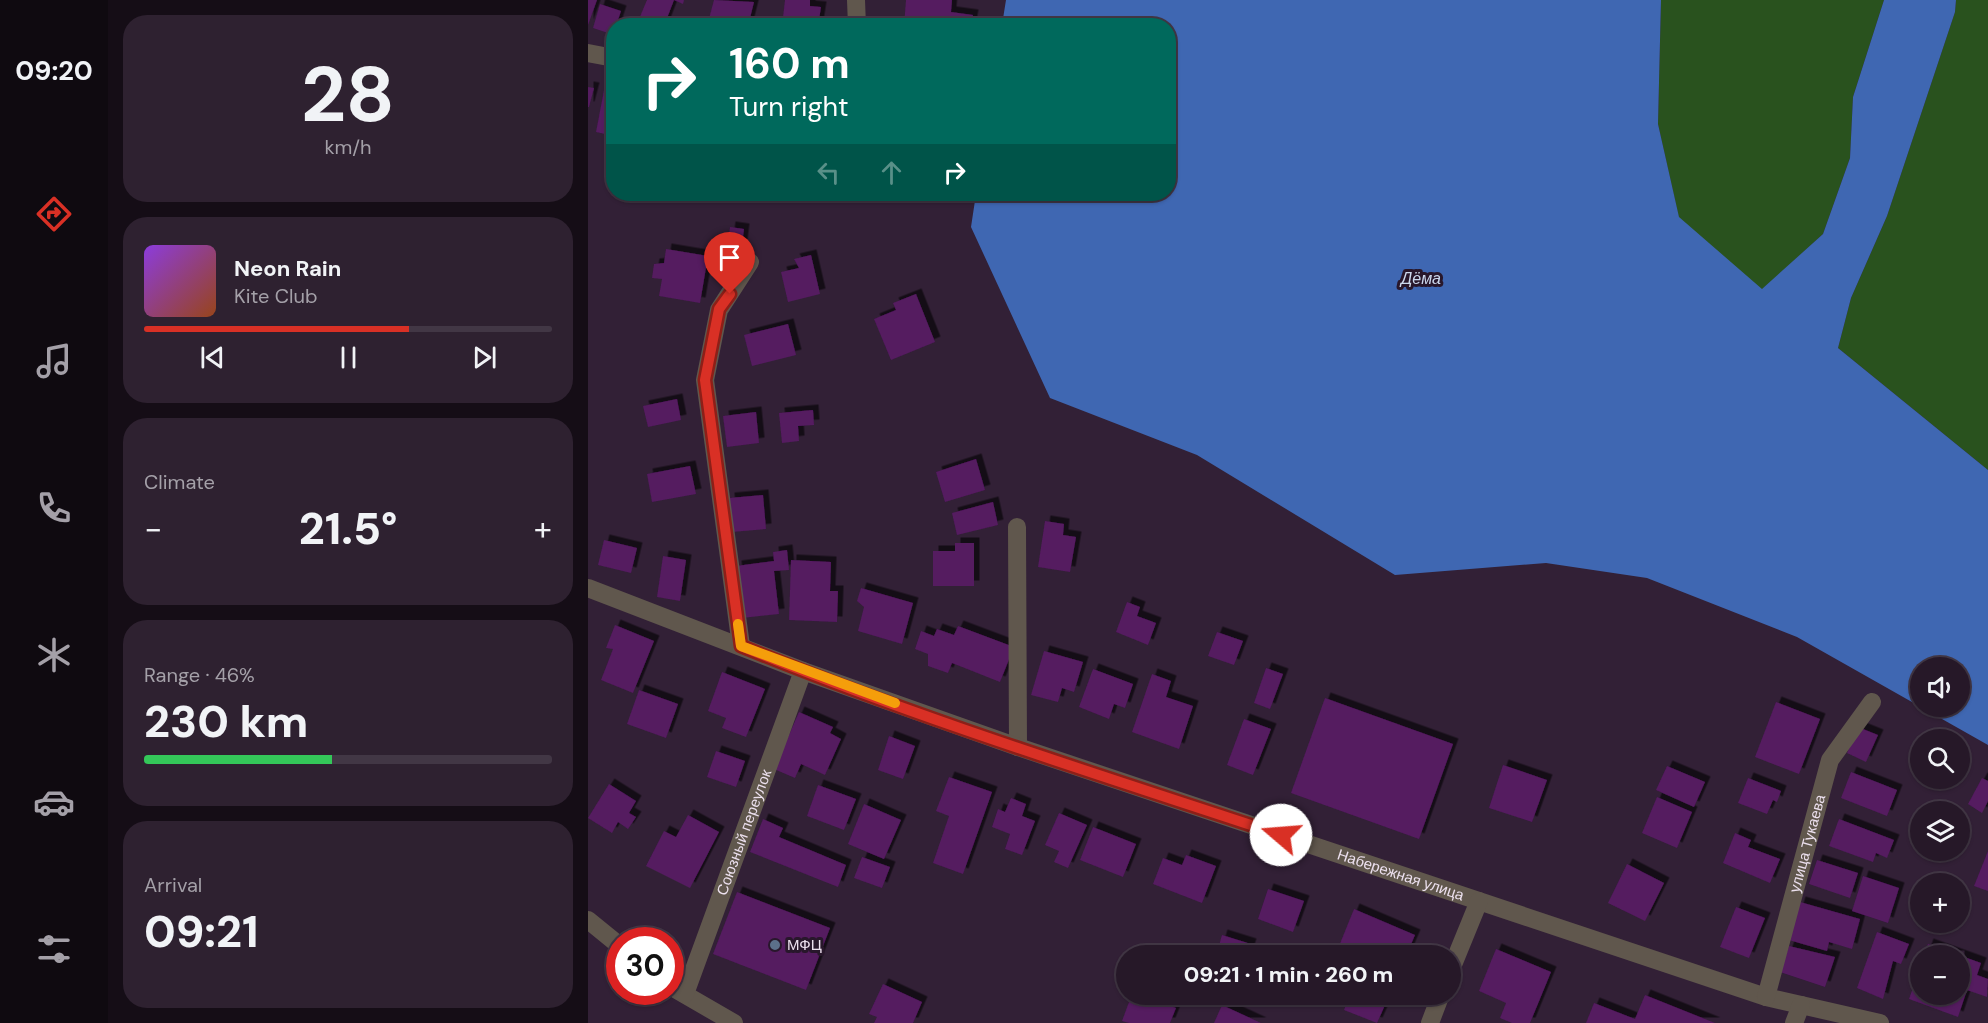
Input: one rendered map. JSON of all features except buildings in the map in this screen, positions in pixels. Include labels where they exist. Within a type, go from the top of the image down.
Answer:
[{"type":"street","points":[[856,0],[857,18]]},
{"type":"street","points":[[588,53],[606,56]]},
{"type":"street","points":[[741,646],[705,380],[719,309],[750,262]]},
{"type":"street","points":[[1017,527],[1018,747]]},
{"type":"street","name":"Набережная улица","points":[[588,588],[803,671],[1018,747],[1766,997],[1880,1023]]},
{"type":"street","name":"Союзный переулок","points":[[684,975],[803,671]]},
{"type":"street","name":"улица Тукаева","points":[[1766,997],[1830,760],[1872,702]]},
{"type":"street","points":[[1461,945],[1479,901]]},
{"type":"street","points":[[588,920],[606,935]]},
{"type":"street","points":[[684,994],[734,1023]]},
{"type":"street","points":[[1430,1023],[1437,1005]]},
{"type":"street","points":[[1794,1023],[1801,1005]]},
{"type":"green space","points":[[1661,0],[1884,0],[1853,97],[1850,158],[1823,234],[1762,290],[1679,218],[1658,124]]},
{"type":"green space","points":[[1956,0],[1988,0],[1988,470],[1838,348],[1851,298],[1887,216],[1955,12]]},
{"type":"water","name":"Дёма","points":[[1006,0],[1661,0],[1658,124],[1679,217],[1762,289],[1823,234],[1850,158],[1853,97],[1884,0],[1956,0],[1955,12],[1887,216],[1851,298],[1838,348],[1988,470],[1988,745],[1970,735],[1970,729],[1960,729],[1938,717],[1970,717],[1970,657],[1910,657],[1910,701],[1797,637],[1647,578],[1546,563],[1395,575],[1197,455],[1050,398],[971,227],[975,201],[1176,201],[1176,18],[1003,18]]},
{"type":"slow traffic","points":[[738,624],[741,646],[803,671],[895,703]]},
{"type":"place","name":"МФЦ","points":[[775,945]]},
{"type":"route","points":[[730,294],[719,309],[705,380],[741,646],[803,671],[975,732],[1281,835]]}]
